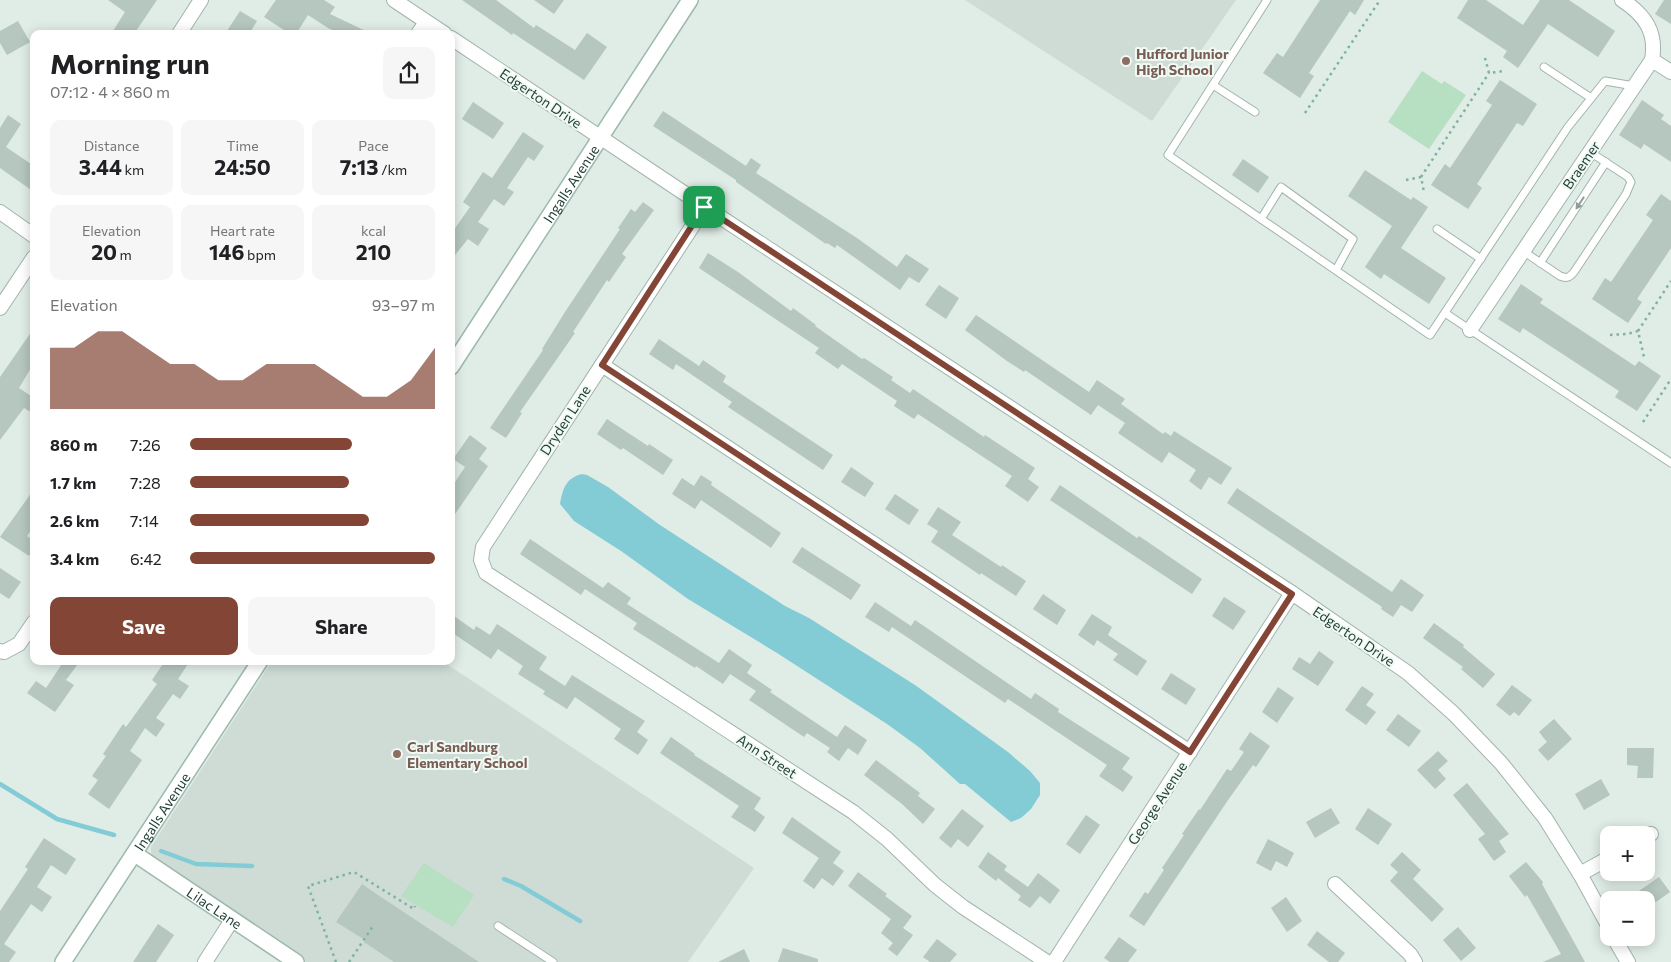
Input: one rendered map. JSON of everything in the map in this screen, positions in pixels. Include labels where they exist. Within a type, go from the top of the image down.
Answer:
[{"type":"street","points":[[182,30],[201,0]]},
{"type":"street","points":[[394,0],[439,30]]},
{"type":"street","name":"Ingalls Avenue","points":[[455,361],[690,0]]},
{"type":"street","points":[[1622,0],[1635,8],[1644,18],[1654,45],[1652,60],[1671,72]]},
{"type":"street","points":[[421,30],[426,22]]},
{"type":"street","name":"Edgerton Drive","points":[[455,41],[1292,594],[1408,673],[1454,714],[1501,763],[1545,818],[1600,911]]},
{"type":"street","name":"Braemer","points":[[1470,330],[1652,60]]},
{"type":"street","name":"Dryden Lane","points":[[481,560],[483,547],[704,207]]},
{"type":"street","points":[[0,212],[30,233]]},
{"type":"street","points":[[0,308],[30,263]]},
{"type":"street","points":[[602,365],[1190,752]]},
{"type":"street","name":"Ann Street","points":[[481,560],[486,573],[853,812],[887,839],[935,885],[963,907],[1047,962]]},
{"type":"street","name":"George Avenue","points":[[1054,962],[1292,594]]},
{"type":"street","points":[[2,652],[19,644],[30,628]]},
{"type":"street","name":"Ingalls Avenue","points":[[63,962],[257,665]]},
{"type":"street","name":"Lilac Lane","points":[[135,854],[296,962]]},
{"type":"street","points":[[1580,874],[1600,863]]},
{"type":"street","points":[[1335,884],[1410,954],[1415,962]]},
{"type":"street","points":[[205,962],[232,920]]},
{"type":"street","points":[[1619,946],[1628,962]]},
{"type":"lane","points":[[1267,0],[1168,155],[1430,335],[1568,126],[1605,82],[1634,86]]},
{"type":"lane","points":[[1544,67],[1592,98]]},
{"type":"lane","points":[[1212,85],[1255,112]]},
{"type":"lane","points":[[1523,251],[1560,276],[1564,278],[1570,277],[1626,194],[1631,182],[1628,176],[1590,152]]},
{"type":"lane","points":[[1540,263],[1606,162]]},
{"type":"lane","points":[[1261,219],[1281,187],[1353,239],[1336,270]]},
{"type":"lane","points":[[1436,229],[1481,259]]},
{"type":"lane","points":[[1445,313],[1671,463]]},
{"type":"lane","points":[[498,926],[552,962]]},
{"type":"path","points":[[1305,113],[1380,0]]},
{"type":"path","points":[[1424,192],[1421,177],[1489,73],[1485,58]]},
{"type":"path","points":[[1489,73],[1504,71]]},
{"type":"path","points":[[1406,180],[1421,177]]},
{"type":"path","points":[[1610,335],[1638,331],[1671,281]]},
{"type":"path","points":[[1638,331],[1644,357]]},
{"type":"path","points":[[1643,422],[1671,379]]},
{"type":"path","points":[[336,962],[308,886],[354,872],[414,910],[415,906]]},
{"type":"path","points":[[349,962],[372,926]]},
{"type":"shaded area","name":"Hufford Junior High School","points":[[965,0],[1236,0],[1152,121]]},
{"type":"shaded area","name":"Carl Sandburg Elementary School","points":[[269,665],[448,665],[754,868],[688,962],[306,962],[157,864],[151,856],[151,847]]},
{"type":"green space","points":[[1422,71],[1442,84],[1444,81],[1466,95],[1429,149],[1388,122]]},
{"type":"green space","points":[[424,863],[474,895],[453,927],[401,896]]},
{"type":"water","points":[[582,474],[608,487],[660,525],[785,606],[809,618],[915,685],[1008,752],[1030,771],[1040,783],[1040,795],[1031,809],[1021,818],[1011,822],[965,784],[960,784],[920,748],[887,724],[777,653],[688,599],[621,551],[574,521],[560,504],[566,484],[572,478]]},
{"type":"building","points":[[108,0],[157,0],[137,30],[114,30],[125,12]]},
{"type":"building","points":[[276,0],[324,0],[335,7],[330,14],[364,30],[332,30],[308,15],[299,30],[284,30],[264,17]]},
{"type":"building","points":[[462,0],[496,0],[534,28],[536,25],[575,50],[587,33],[607,47],[584,80],[513,33],[512,35]]},
{"type":"building","points":[[534,0],[564,0],[554,14]]},
{"type":"building","points":[[1320,0],[1364,0],[1355,15],[1350,11],[1309,73],[1314,76],[1300,98],[1263,73],[1277,53],[1283,57]]},
{"type":"building","points":[[1468,0],[1486,0],[1523,25],[1540,0],[1569,0],[1615,31],[1598,57],[1548,24],[1518,68],[1503,57],[1507,51],[1457,18]]},
{"type":"building","points":[[1664,0],[1671,0],[1671,24],[1655,14]]},
{"type":"building","points":[[240,11],[257,21],[251,30],[228,30]]},
{"type":"building","points":[[18,21],[30,42],[7,55],[0,43],[0,31]]},
{"type":"building","points":[[1500,80],[1537,104],[1523,126],[1517,123],[1477,184],[1482,188],[1468,209],[1431,185],[1445,164],[1450,168],[1492,105],[1486,101]]},
{"type":"building","points":[[1642,100],[1664,115],[1661,119],[1671,126],[1671,162],[1644,144],[1641,149],[1619,135]]},
{"type":"building","points":[[473,102],[504,123],[493,139],[462,119]]},
{"type":"building","points":[[663,111],[746,166],[751,158],[761,165],[756,173],[857,238],[897,267],[906,254],[929,269],[919,283],[909,277],[900,290],[837,245],[835,248],[826,244],[736,182],[736,180],[653,126]]},
{"type":"building","points":[[8,115],[21,124],[6,147],[30,163],[30,189],[0,168],[0,128]]},
{"type":"building","points":[[523,132],[544,146],[534,161],[528,157],[507,188],[514,192],[504,206],[494,199],[478,222],[489,229],[478,246],[468,239],[455,255],[455,228],[470,207],[463,202],[483,172],[492,178]]},
{"type":"building","points":[[1243,159],[1269,177],[1258,193],[1232,175]]},
{"type":"building","points":[[1365,170],[1411,200],[1413,197],[1428,207],[1401,248],[1446,278],[1429,304],[1384,274],[1381,279],[1365,267],[1392,226],[1348,196]]},
{"type":"building","points":[[1661,194],[1671,201],[1671,248],[1637,299],[1642,302],[1628,323],[1592,299],[1605,278],[1611,282],[1653,220],[1646,215]]},
{"type":"building","points":[[643,202],[654,210],[622,254],[626,257],[609,282],[607,280],[573,332],[575,333],[520,412],[522,413],[506,438],[490,428],[543,350],[565,312],[620,229],[618,228],[631,209],[635,212]]},
{"type":"building","points":[[708,253],[738,272],[791,311],[793,308],[862,359],[864,358],[893,377],[891,380],[910,393],[913,389],[984,437],[985,435],[1035,468],[1028,479],[1039,487],[1028,502],[1005,486],[1012,476],[918,414],[914,419],[894,406],[897,401],[842,364],[838,369],[815,353],[819,348],[699,268]]},
{"type":"building","points":[[1521,284],[1543,299],[1540,303],[1635,366],[1639,361],[1661,376],[1637,411],[1615,397],[1619,391],[1523,328],[1520,333],[1498,319]]},
{"type":"building","points":[[939,285],[959,298],[946,319],[925,305]]},
{"type":"building","points":[[976,315],[1089,392],[1097,380],[1125,399],[1121,404],[1163,434],[1165,432],[1171,436],[1174,431],[1232,468],[1221,485],[1209,477],[1201,490],[1189,481],[1196,470],[1169,452],[1162,463],[1118,433],[1125,423],[1098,405],[1091,415],[1025,370],[1024,372],[1007,361],[965,330]]},
{"type":"building","points":[[30,334],[30,370],[19,388],[30,395],[30,412],[24,408],[0,440],[0,377]]},
{"type":"building","points":[[659,339],[699,366],[703,360],[726,376],[723,382],[833,455],[823,470],[728,407],[732,402],[676,364],[673,370],[649,354]]},
{"type":"building","points":[[607,419],[673,460],[663,475],[623,448],[621,450],[597,434]]},
{"type":"building","points":[[470,435],[487,448],[479,459],[488,466],[455,514],[455,482],[465,467],[455,460],[455,456]]},
{"type":"building","points":[[851,467],[874,483],[865,497],[841,482]]},
{"type":"building","points":[[701,475],[712,482],[711,485],[781,533],[771,548],[701,500],[695,509],[672,494],[682,478],[694,486]]},
{"type":"building","points":[[1060,485],[1137,538],[1139,536],[1202,579],[1192,594],[1050,500]]},
{"type":"building","points":[[1237,488],[1392,592],[1401,579],[1424,595],[1412,612],[1401,605],[1393,617],[1381,609],[1382,607],[1227,503]]},
{"type":"building","points":[[895,494],[919,510],[909,525],[885,509]]},
{"type":"building","points":[[30,495],[30,532],[27,536],[30,538],[30,555],[29,556],[0,537]]},
{"type":"building","points":[[938,507],[961,522],[952,535],[1026,581],[1016,596],[981,573],[980,575],[931,542],[938,531],[927,524]]},
{"type":"building","points":[[530,539],[603,588],[608,582],[631,598],[627,604],[719,663],[729,649],[752,665],[747,673],[772,690],[770,692],[837,737],[845,725],[867,740],[858,755],[848,748],[839,761],[827,752],[830,748],[807,733],[804,737],[749,700],[756,691],[730,674],[723,684],[633,629],[637,623],[585,589],[581,595],[520,554]]},
{"type":"building","points":[[802,547],[861,585],[851,600],[792,562]]},
{"type":"building","points":[[0,568],[21,582],[9,599],[0,593]]},
{"type":"building","points":[[1043,594],[1066,610],[1057,625],[1033,609]]},
{"type":"building","points":[[1224,597],[1246,611],[1233,630],[1212,616]]},
{"type":"building","points":[[875,602],[911,626],[915,620],[1031,699],[1035,693],[1059,709],[1058,712],[1130,758],[1122,769],[1133,777],[1123,792],[1099,776],[1107,765],[1008,699],[1005,703],[892,627],[889,632],[865,617]]},
{"type":"building","points":[[1092,614],[1112,627],[1108,635],[1147,661],[1137,676],[1113,660],[1118,654],[1097,640],[1094,646],[1078,635]]},
{"type":"building","points":[[455,617],[474,630],[476,626],[490,635],[497,624],[547,657],[539,669],[565,686],[572,675],[645,721],[637,732],[648,740],[638,755],[614,739],[621,729],[575,697],[567,709],[543,694],[545,691],[518,674],[523,666],[498,649],[491,659],[455,635]]},
{"type":"building","points":[[1434,623],[1464,645],[1463,647],[1495,674],[1483,688],[1461,669],[1463,667],[1423,638]]},
{"type":"building","points":[[1319,651],[1334,662],[1318,686],[1292,669],[1299,657],[1310,664]]},
{"type":"building","points":[[61,665],[77,665],[66,680],[74,685],[55,712],[27,693],[36,681],[46,688]]},
{"type":"building","points":[[162,665],[187,665],[178,679],[189,686],[180,699],[173,694],[156,718],[165,724],[156,737],[145,728],[130,751],[142,760],[109,809],[88,794],[98,780],[92,776],[106,756],[103,754],[123,724],[126,727],[157,684],[152,680]]},
{"type":"building","points":[[1171,673],[1196,689],[1186,705],[1161,689]]},
{"type":"building","points":[[1512,685],[1532,700],[1519,716],[1514,712],[1510,716],[1496,705]]},
{"type":"building","points":[[1362,686],[1374,694],[1366,705],[1376,712],[1366,725],[1345,710]]},
{"type":"building","points":[[1278,687],[1294,698],[1277,723],[1262,712]]},
{"type":"building","points":[[1398,714],[1421,731],[1409,747],[1386,730]]},
{"type":"building","points":[[1554,719],[1572,739],[1548,761],[1538,750],[1547,742],[1539,732]]},
{"type":"building","points":[[1250,732],[1270,746],[1256,767],[1253,765],[1226,803],[1144,926],[1129,916],[1145,892],[1148,894],[1164,870],[1162,868],[1184,835],[1182,834],[1227,769],[1231,771],[1244,752],[1239,749]]},
{"type":"building","points":[[671,737],[694,755],[761,798],[754,809],[765,817],[755,832],[731,817],[739,806],[660,753]]},
{"type":"building","points":[[1627,748],[1654,748],[1653,778],[1637,778],[1638,766],[1627,765]]},
{"type":"building","points":[[1438,751],[1448,761],[1438,770],[1446,779],[1435,789],[1417,770]]},
{"type":"building","points":[[876,760],[920,793],[918,796],[935,809],[923,824],[902,804],[864,775]]},
{"type":"building","points":[[1601,779],[1610,795],[1584,810],[1575,794]]},
{"type":"building","points":[[1467,783],[1509,834],[1499,841],[1506,852],[1494,861],[1478,839],[1485,834],[1453,795]]},
{"type":"building","points":[[1331,808],[1340,823],[1315,838],[1306,822]]},
{"type":"building","points":[[1368,808],[1392,824],[1378,845],[1355,829]]},
{"type":"building","points":[[962,809],[984,826],[968,847],[958,839],[951,848],[939,838]]},
{"type":"building","points":[[1086,815],[1100,825],[1080,854],[1066,844]]},
{"type":"building","points":[[792,817],[841,852],[833,863],[844,871],[833,886],[822,878],[814,889],[803,881],[819,858],[782,833]]},
{"type":"building","points":[[44,838],[76,859],[66,875],[51,865],[37,887],[52,897],[42,912],[31,904],[4,944],[16,952],[9,962],[0,962],[0,911],[28,869],[25,867]]},
{"type":"building","points":[[1268,839],[1294,853],[1287,867],[1276,861],[1271,871],[1256,863]]},
{"type":"building","points":[[988,852],[1007,866],[1004,870],[1028,887],[1038,873],[1060,890],[1050,904],[1040,896],[1030,908],[1018,900],[1021,896],[998,878],[996,881],[978,867]]},
{"type":"building","points":[[1402,852],[1421,870],[1413,879],[1444,909],[1432,922],[1390,881],[1398,872],[1390,865]]},
{"type":"building","points":[[1526,862],[1543,882],[1542,884],[1585,962],[1543,962],[1561,954],[1527,895],[1525,897],[1509,876]]},
{"type":"building","points":[[858,872],[887,894],[885,896],[912,916],[903,928],[913,935],[897,956],[888,949],[893,943],[881,933],[891,919],[848,886]]},
{"type":"building","points":[[1659,877],[1670,892],[1655,903],[1655,891],[1639,891]]},
{"type":"building","points":[[362,884],[479,962],[394,962],[364,942],[365,940],[336,922]]},
{"type":"building","points":[[1286,897],[1302,921],[1287,932],[1271,908]]},
{"type":"building","points":[[158,924],[174,935],[156,962],[133,962]]},
{"type":"building","points":[[1458,927],[1476,948],[1461,961],[1443,940]]},
{"type":"building","points":[[1317,931],[1345,953],[1338,962],[1329,962],[1307,945]]},
{"type":"building","points":[[1119,937],[1137,950],[1128,962],[1110,962],[1104,958]]},
{"type":"building","points":[[937,939],[957,954],[950,962],[930,962],[923,957]]},
{"type":"building","points":[[783,948],[818,959],[818,962],[778,962]]},
{"type":"building","points":[[744,949],[750,962],[718,962]]},
{"type":"waterway","points":[[0,784],[57,819],[114,835]]},
{"type":"waterway","points":[[161,851],[196,864],[252,866]]},
{"type":"waterway","points":[[504,879],[521,886],[580,921]]},
{"type":"place","name":"Hufford Junior High School","points":[[1126,61]]},
{"type":"place","name":"Carl Sandburg Elementary School","points":[[397,754]]},
{"type":"route","points":[[704,207],[1292,594],[1190,752],[602,365],[704,207]]}]
